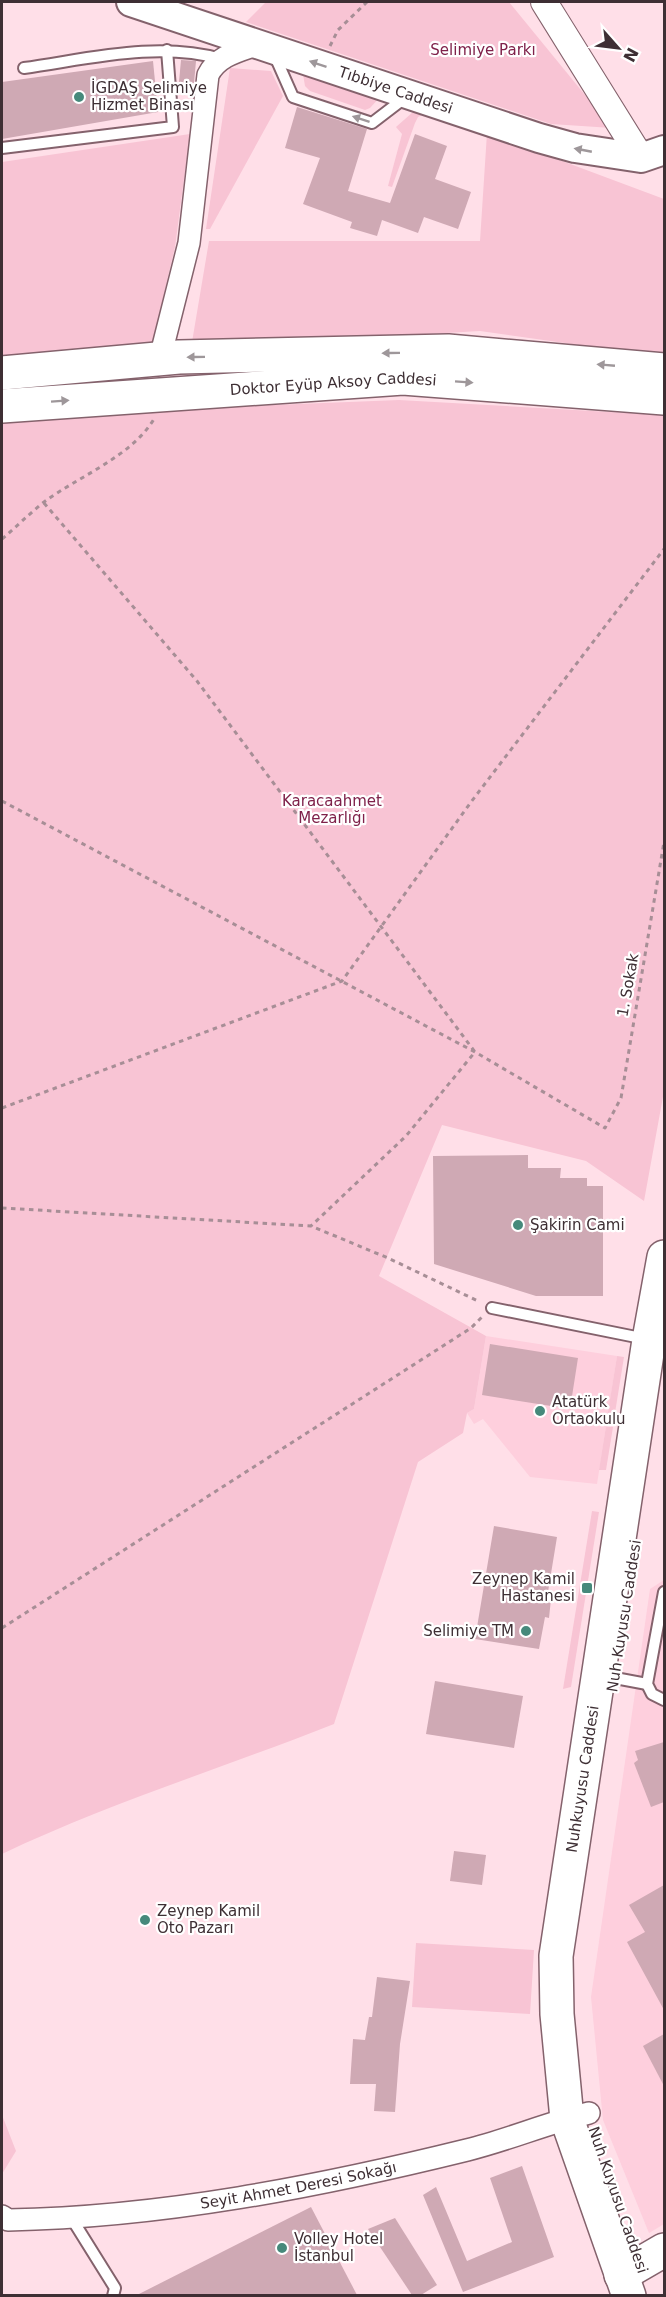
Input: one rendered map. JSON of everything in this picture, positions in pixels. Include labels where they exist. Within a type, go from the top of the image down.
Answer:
[{"type":"main road","name":"Tıbbiye Caddesi","points":[[131,2],[575,148],[653,154]]},
{"type":"main road","points":[[653,154],[664,175]]},
{"type":"main road","name":"Doktor Eyüp Aksoy Caddesi","points":[[2,373],[160,358],[448,351],[664,370]]},
{"type":"main road","name":"Doktor Eyüp Aksoy Caddesi","points":[[2,406],[403,378],[664,398]]},
{"type":"main road","name":"Nuhkuyusu Caddesi","points":[[638,2271],[578,2116],[556,2014],[556,1956],[559,1921],[660,1346],[664,1257]]},
{"type":"main road","name":"Nuh Kuyusu Caddesi","points":[[578,2116],[574,1958],[579,1892],[615,1678],[660,1346]]},
{"type":"main road","name":"Nuh Kuyusu Caddesi","points":[[638,2271],[651,2295]]},
{"type":"street","points":[[545,2],[653,154]]},
{"type":"street","points":[[160,358],[189,243],[208,75],[221,59],[265,45]]},
{"type":"street","name":"Seyit Ahmet Deresi Sokağı","points":[[3,2219],[72,2218],[296,2188],[470,2149],[578,2116]]},
{"type":"lane","points":[[265,45],[293,97],[372,123],[409,94]]},
{"type":"lane","points":[[24,68],[167,50],[199,53],[221,59]]},
{"type":"lane","points":[[2,148],[173,127],[167,50]]},
{"type":"lane","points":[[492,1308],[660,1346]]},
{"type":"lane","points":[[664,1592],[662,1623],[647,1684],[652,1694],[664,1700]]},
{"type":"lane","points":[[615,1678],[647,1684]]},
{"type":"lane","points":[[72,2218],[116,2288],[113,2295]]},
{"type":"path","points":[[320,64],[338,30],[367,2]]},
{"type":"path","points":[[2,539],[44,503],[147,431],[167,393]]},
{"type":"path","points":[[44,503],[197,681],[475,1052]]},
{"type":"path","points":[[2,1108],[342,981],[380,925],[664,549]]},
{"type":"path","points":[[2,801],[475,1052]]},
{"type":"path","name":"1. Sokak","points":[[475,1052],[605,1128],[621,1098],[664,842]]},
{"type":"path","points":[[311,1226],[406,1136],[475,1052]]},
{"type":"path","points":[[2,1208],[311,1226],[388,1258],[492,1308],[471,1328],[2,1628]]},
{"type":"shaded area","name":"Atatürk Ortaokulu","points":[[486,1336],[617,1356],[597,1484],[530,1477],[483,1419],[474,1424],[467,1413],[474,1409]]},
{"type":"shaded area","points":[[664,1580],[664,2224],[649,2233],[603,2120],[591,1997],[650,1589]]},
{"type":"green space","name":"Selimiye Parkı","points":[[266,2],[509,2],[612,128],[551,124],[246,22]]},
{"type":"green space","points":[[230,68],[271,71],[283,96],[210,229],[206,229]]},
{"type":"green space","points":[[303,74],[379,98],[365,110],[310,91],[305,86]]},
{"type":"green space","points":[[413,112],[426,113],[418,117],[392,187],[388,186],[402,134],[396,127]]},
{"type":"green space","points":[[487,133],[664,199],[664,357],[480,331],[191,348],[209,241],[480,241]]},
{"type":"green space","points":[[190,134],[175,247],[151,349],[2,362],[2,162]]},
{"type":"green space","name":"Karacaahmet Mezarlığı","points":[[399,400],[664,415],[664,1091],[644,1201],[586,1161],[442,1125],[379,1276],[486,1336],[474,1409],[467,1413],[463,1433],[418,1462],[334,1724],[83,1818],[2,1854],[2,422],[149,410]]},
{"type":"green space","points":[[617,1356],[624,1357],[614,1419],[607,1418]]},
{"type":"green space","points":[[606,1426],[613,1427],[606,1470],[599,1470]]},
{"type":"green space","points":[[592,1511],[599,1512],[571,1687],[563,1689]]},
{"type":"green space","points":[[416,1943],[534,1950],[530,2014],[412,2007]]},
{"type":"green space","points":[[2,2115],[16,2151],[2,2174]]},
{"type":"building","points":[[181,60],[196,61],[194,83],[179,82]]},
{"type":"building","name":"İGDAŞ Selimiye Hizmet Binası","points":[[153,61],[158,112],[2,139],[2,82]]},
{"type":"building","points":[[297,107],[367,129],[348,191],[390,203],[415,134],[447,146],[435,179],[471,192],[458,229],[424,217],[418,233],[382,220],[377,236],[350,228],[352,222],[303,204],[320,158],[285,148]]},
{"type":"building","name":"Şakirin Cami","points":[[528,1155],[528,1168],[561,1168],[560,1178],[587,1178],[587,1186],[603,1186],[603,1296],[536,1296],[434,1264],[433,1156]]},
{"type":"building","name":"Atatürk Ortaokulu","points":[[490,1344],[578,1358],[570,1409],[482,1395]]},
{"type":"building","points":[[494,1526],[557,1537],[547,1598],[551,1599],[549,1618],[545,1617],[539,1649],[475,1639]]},
{"type":"building","points":[[435,1681],[523,1696],[514,1748],[426,1734]]},
{"type":"building","points":[[664,1742],[664,1802],[651,1807],[634,1763],[638,1760],[635,1751]]},
{"type":"building","points":[[454,1851],[486,1855],[482,1885],[450,1881]]},
{"type":"building","points":[[664,1885],[664,2010],[627,1942],[645,1932],[629,1905]]},
{"type":"building","points":[[377,1977],[410,1981],[400,2044],[395,2112],[374,2111],[376,2084],[350,2084],[353,2039],[365,2040],[369,2017],[372,2017]]},
{"type":"building","points":[[664,2034],[664,2086],[643,2046]]},
{"type":"building","points":[[522,2166],[554,2257],[463,2292],[423,2195],[436,2187],[467,2261],[512,2242],[490,2178]]},
{"type":"building","name":"Volley Hotel İstanbul","points":[[311,2207],[357,2295],[137,2295]]},
{"type":"building","points":[[395,2218],[437,2285],[421,2295],[412,2295],[368,2229]]},
{"type":"place","name":"İGDAŞ Selimiye Hizmet Binası","points":[[79,97]]},
{"type":"place","name":"Şakirin Cami","points":[[518,1225]]},
{"type":"place","name":"Atatürk Ortaokulu","points":[[540,1411]]},
{"type":"place","name":"Zeynep Kamil Hastanesi","points":[[587,1588]]},
{"type":"place","name":"Selimiye TM","points":[[526,1631]]},
{"type":"place","name":"Zeynep Kamil Oto Pazarı","points":[[145,1920]]},
{"type":"place","name":"Volley Hotel İstanbul","points":[[282,2248]]}]
